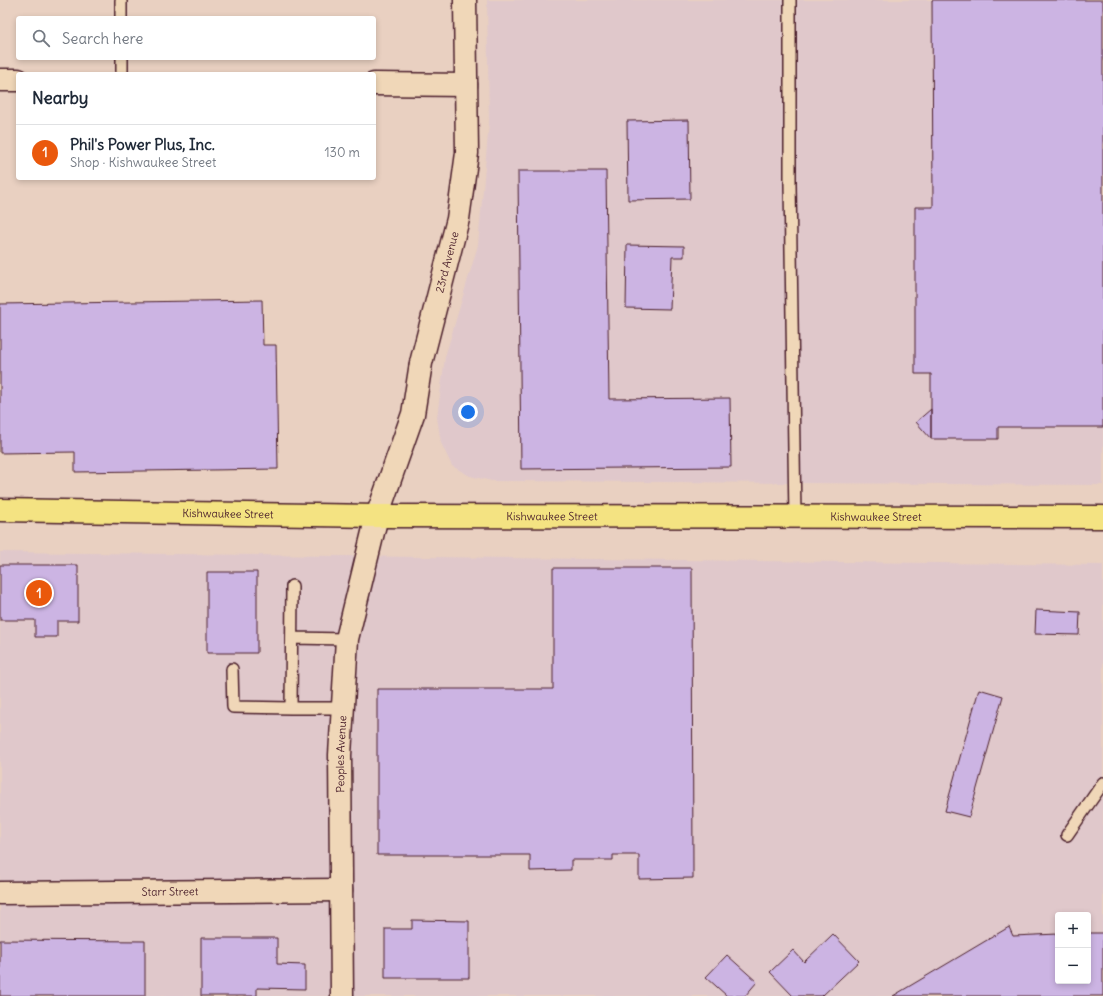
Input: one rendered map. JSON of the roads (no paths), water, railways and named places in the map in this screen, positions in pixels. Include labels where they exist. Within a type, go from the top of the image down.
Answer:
[{"type":"main road","name":"Kishwaukee Street","points":[[0,510],[376,516],[1103,517]]},
{"type":"street","name":"23rd Avenue","points":[[376,516],[413,414],[421,363],[458,219],[467,153],[465,0]]},
{"type":"street","points":[[0,80],[16,80]]},
{"type":"street","points":[[376,84],[466,85]]},
{"type":"street","name":"Peoples Avenue","points":[[342,996],[340,755],[347,640],[376,516]]},
{"type":"street","name":"Starr Street","points":[[0,893],[341,890]]},
{"type":"lane","points":[[121,0],[121,16]]},
{"type":"lane","points":[[790,0],[790,184],[795,516]]},
{"type":"lane","points":[[122,60],[122,72]]},
{"type":"lane","points":[[291,708],[292,586]]},
{"type":"lane","points":[[292,638],[347,640]]},
{"type":"lane","points":[[232,669],[233,707],[343,708]]},
{"type":"lane","points":[[1067,835],[1103,783]]},
{"type":"place","name":"Phil's Power Plus, Inc.","points":[[39,593]]}]
